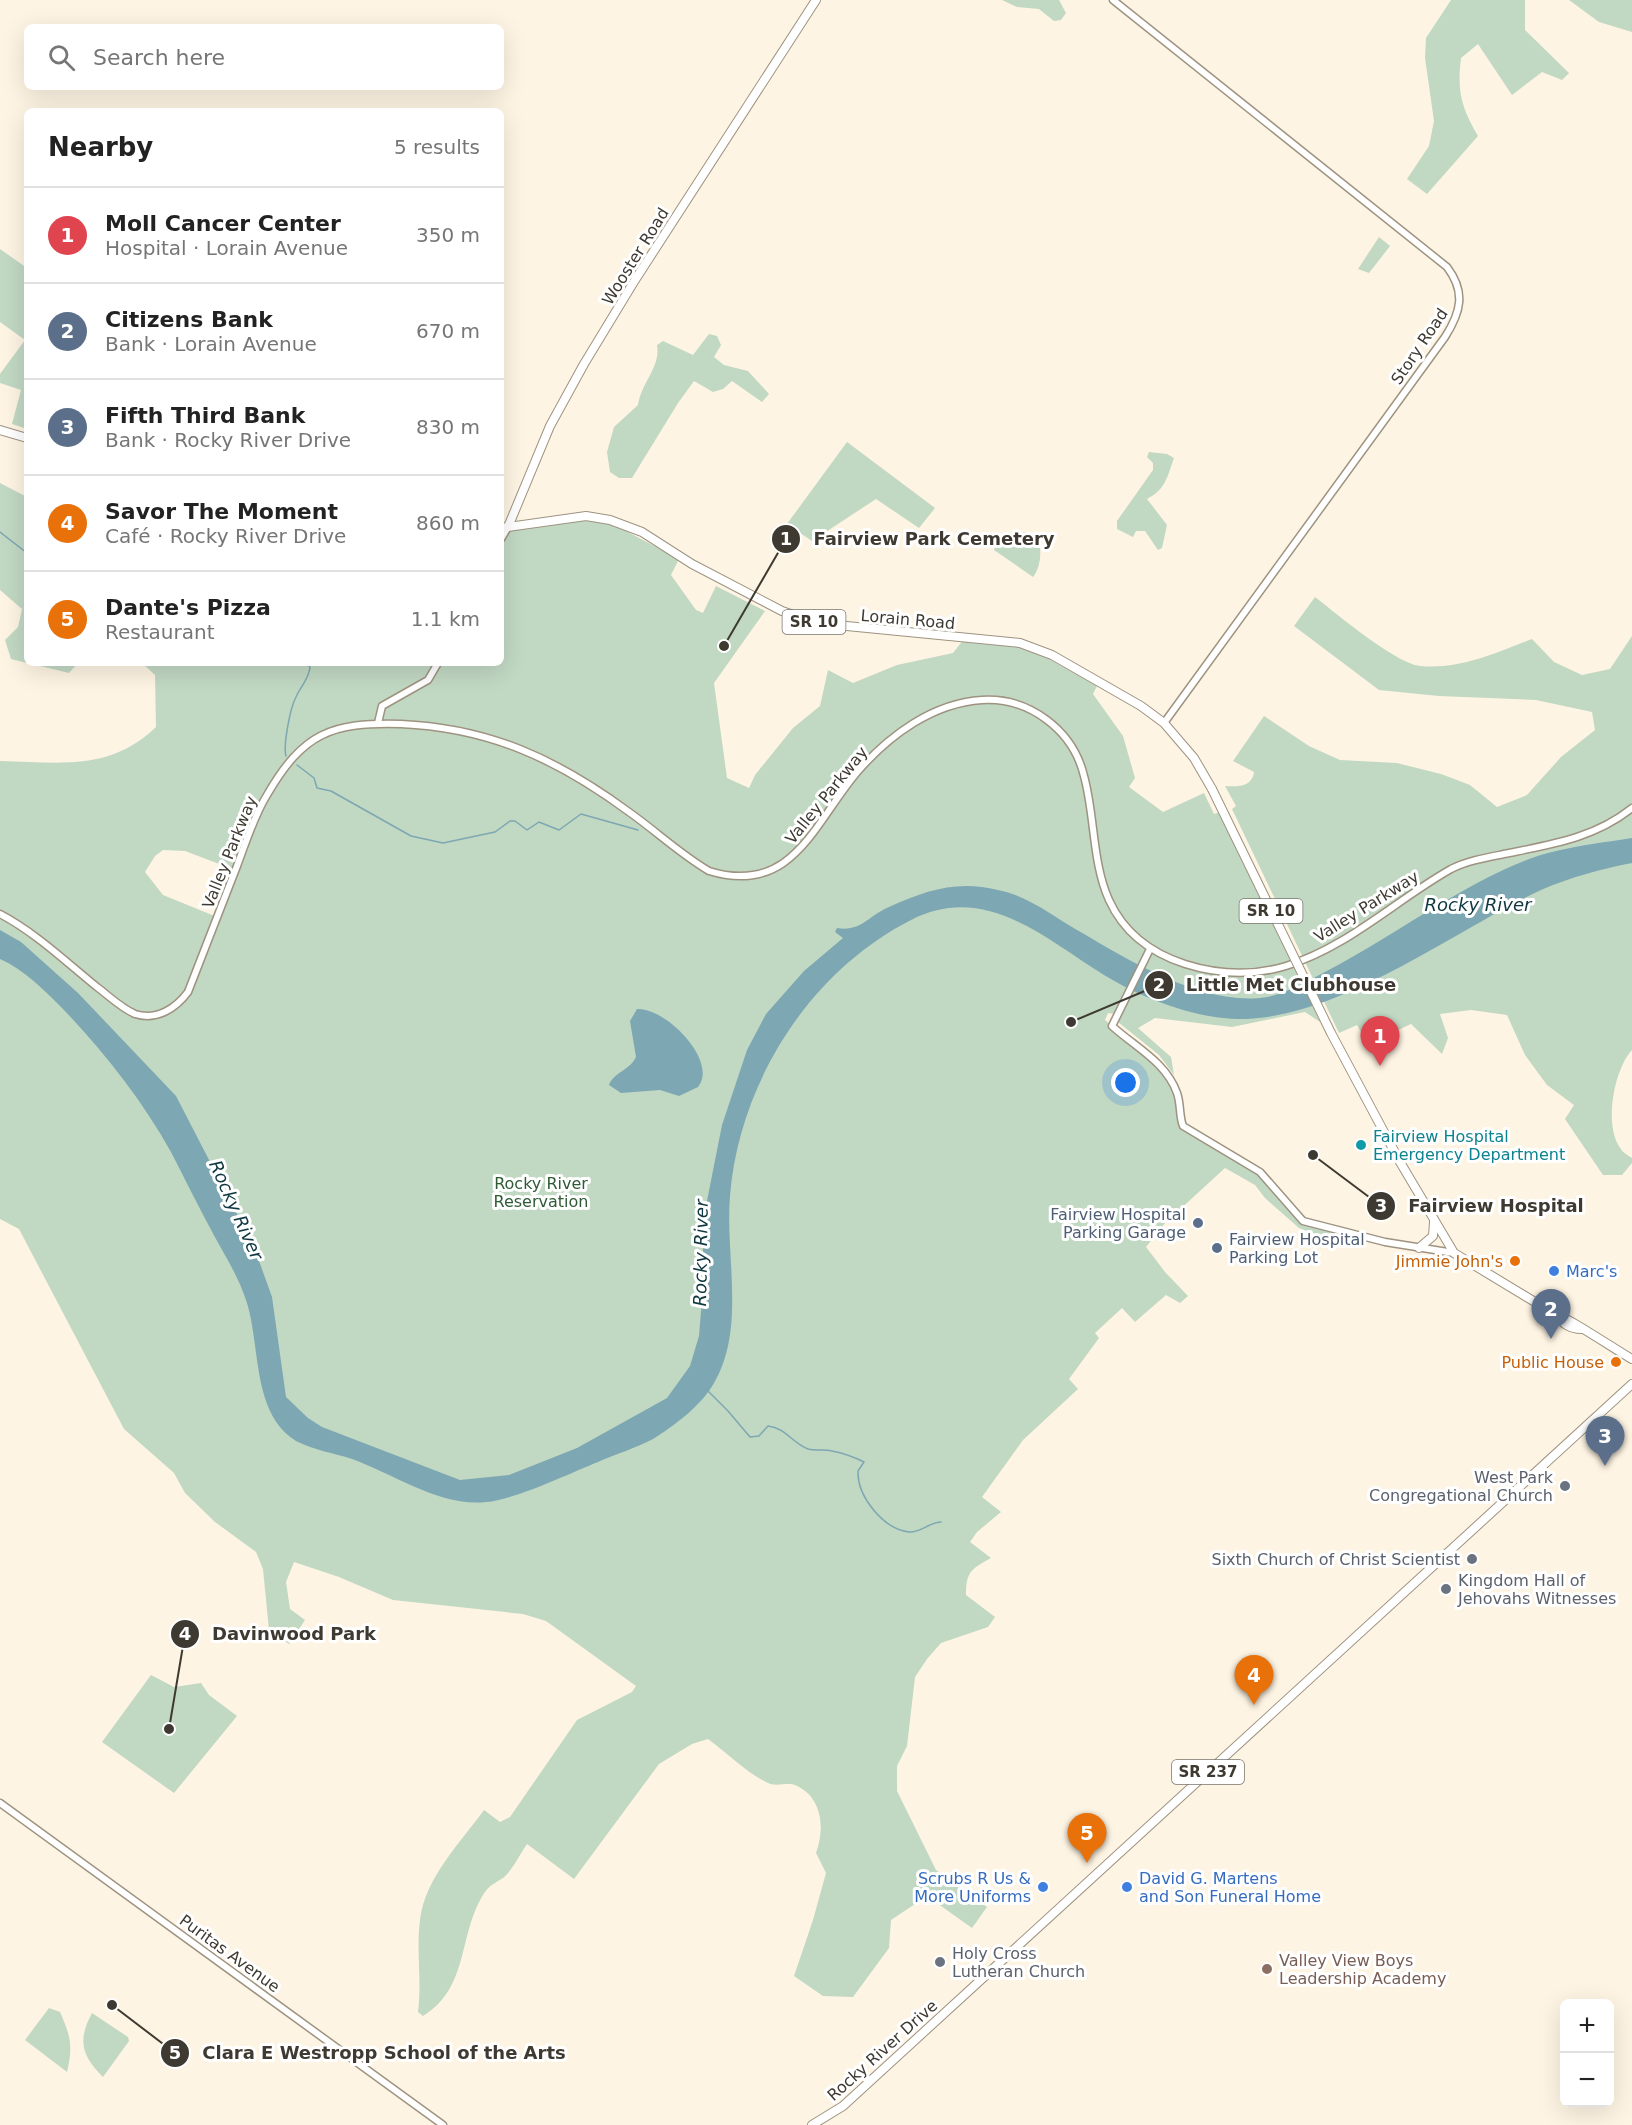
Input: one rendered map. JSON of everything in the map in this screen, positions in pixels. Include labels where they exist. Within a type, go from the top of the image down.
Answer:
[{"type":"main road","name":"Wooster Road","points":[[504,527],[550,426],[584,364],[635,280],[816,0]]},
{"type":"main road","points":[[0,430],[24,437]]},
{"type":"main road","name":"Lorain Road","points":[[504,527],[586,516],[626,524],[692,564],[782,611],[816,623],[1020,643],[1061,659],[1141,706],[1164,723],[1194,758],[1212,789],[1331,1033],[1434,1221]]},
{"type":"main road","points":[[1419,1248],[1433,1236],[1434,1221]]},
{"type":"main road","name":"SR 10","points":[[1434,1221],[1454,1253],[1558,1316],[1567,1318],[1581,1329],[1632,1359]]},
{"type":"main road","name":"Rocky River Drive","points":[[812,2125],[843,2106],[1632,1384]]},
{"type":"street","name":"Story Road","points":[[1113,0],[1447,267],[1455,278],[1461,301],[1453,325],[1445,337],[1164,723]]},
{"type":"street","points":[[378,723],[382,706],[428,680],[436,666]]},
{"type":"street","name":"Valley Parkway","points":[[0,915],[29,933],[122,1006],[145,1016],[168,1011],[178,1004],[188,992],[253,825],[267,795],[287,767],[309,743],[322,733],[342,726],[378,723],[451,728],[490,736],[515,746],[598,791],[709,871],[742,876],[757,875],[789,861],[806,844],[860,769],[885,744],[915,722],[965,702],[998,700],[1017,703],[1035,711],[1056,727],[1076,756],[1084,774],[1100,867],[1108,898],[1124,924],[1150,949],[1172,960],[1209,970],[1242,973],[1286,966],[1331,946],[1463,863],[1585,836],[1618,819],[1632,808]]},
{"type":"street","points":[[1150,949],[1112,1026],[1153,1059],[1167,1075],[1178,1094],[1181,1122],[1188,1131],[1260,1172],[1303,1221],[1384,1242],[1454,1253]]},
{"type":"street","name":"Puritas Avenue","points":[[0,1803],[443,2125]]},
{"type":"green space","points":[[1002,0],[1059,0],[1066,13],[1061,20],[1054,21],[1039,9],[1017,7]]},
{"type":"green space","points":[[1451,0],[1525,0],[1525,30],[1569,73],[1562,80],[1542,72],[1512,95],[1478,44],[1461,58],[1460,90],[1464,107],[1478,136],[1427,194],[1407,179],[1429,146],[1434,121],[1425,58],[1426,38]]},
{"type":"green space","points":[[1569,0],[1632,0],[1632,32],[1599,22]]},
{"type":"green space","points":[[1379,237],[1390,246],[1369,273],[1358,269]]},
{"type":"green space","points":[[0,249],[24,266],[24,339],[0,322]]},
{"type":"green space","points":[[709,334],[717,336],[721,345],[714,357],[724,365],[748,371],[769,394],[762,402],[732,381],[723,389],[713,392],[694,381],[632,478],[619,478],[610,472],[607,452],[614,427],[638,405],[654,368],[657,345],[663,341],[693,355]]},
{"type":"green space","points":[[24,341],[24,428],[12,424],[21,390],[0,383],[0,374]]},
{"type":"green space","points":[[847,442],[935,508],[919,528],[876,499],[812,541],[787,524]]},
{"type":"green space","points":[[1149,452],[1167,454],[1174,458],[1162,487],[1147,499],[1167,525],[1162,548],[1158,550],[1145,531],[1136,531],[1133,537],[1117,529],[1117,521],[1153,470],[1153,463],[1147,457]]},
{"type":"green space","points":[[0,483],[24,495],[24,662],[11,659],[5,640],[18,627],[22,609],[0,590]]},
{"type":"green space","name":"Rocky River Reservation","points":[[603,519],[679,559],[671,575],[696,610],[703,613],[716,586],[765,611],[714,683],[727,778],[749,788],[755,775],[793,728],[820,706],[828,670],[853,683],[897,665],[953,653],[964,639],[1024,645],[1097,686],[1093,694],[1123,736],[1135,778],[1129,787],[1163,812],[1204,793],[1214,814],[1225,810],[1320,1022],[1305,1012],[1232,1027],[1155,1018],[1138,1028],[1171,1057],[1174,1075],[1159,1055],[1113,1018],[1115,1014],[1108,1013],[1105,1020],[1156,1062],[1172,1082],[1179,1097],[1182,1130],[1259,1171],[1302,1223],[1350,1235],[1349,1243],[1338,1243],[1299,1228],[1265,1198],[1255,1185],[1225,1168],[1165,1223],[1146,1247],[1165,1272],[1188,1296],[1180,1303],[1166,1295],[1135,1322],[1122,1308],[1095,1333],[1099,1338],[1069,1379],[1078,1389],[1023,1440],[982,1497],[1001,1512],[977,1532],[970,1542],[991,1558],[971,1572],[967,1581],[966,1595],[995,1617],[988,1627],[941,1643],[915,1677],[907,1746],[897,1766],[897,1791],[936,1870],[987,1907],[972,1928],[927,1896],[891,1920],[889,1948],[853,1997],[823,1996],[794,1976],[826,1873],[816,1853],[821,1824],[816,1805],[804,1790],[795,1785],[771,1784],[760,1779],[708,1739],[692,1744],[659,1764],[574,1879],[527,1844],[513,1867],[483,1895],[475,1911],[456,1976],[448,1991],[438,2004],[423,2016],[418,2012],[420,1920],[423,1905],[436,1875],[484,1810],[500,1822],[510,1817],[577,1720],[632,1692],[636,1686],[546,1621],[523,1614],[393,1600],[339,1577],[294,1562],[286,1582],[290,1609],[305,1620],[289,1644],[269,1630],[263,1569],[256,1552],[215,1522],[185,1493],[174,1473],[124,1429],[19,1229],[0,1219],[0,761],[63,763],[83,761],[102,758],[138,741],[156,727],[155,675],[145,666],[504,666],[504,536],[508,527]],"holes":[[[163,850],[185,851],[235,870],[217,917],[163,895],[145,872],[155,856]]]},
{"type":"green space","points":[[1024,532],[1038,537],[1039,542],[1039,563],[1033,577],[994,550],[997,538],[1006,533]]},
{"type":"green space","points":[[1315,597],[1382,647],[1409,663],[1420,666],[1435,667],[1463,663],[1532,639],[1554,662],[1582,675],[1610,669],[1632,636],[1632,1050],[1620,1070],[1612,1113],[1616,1139],[1622,1150],[1632,1158],[1632,1163],[1622,1175],[1603,1175],[1565,1119],[1574,1105],[1547,1085],[1525,1055],[1507,1015],[1471,1010],[1440,1014],[1448,1038],[1442,1054],[1411,1024],[1368,1044],[1357,1025],[1339,1033],[1232,809],[1236,806],[1225,786],[1244,785],[1253,777],[1254,772],[1233,761],[1264,716],[1309,746],[1340,760],[1397,763],[1441,774],[1470,785],[1497,807],[1527,795],[1561,757],[1595,730],[1592,712],[1536,700],[1439,696],[1379,690],[1294,626]]},
{"type":"green space","points":[[40,666],[75,666],[69,673]]},
{"type":"green space","points":[[151,1675],[174,1687],[201,1683],[209,1695],[237,1716],[174,1793],[102,1742]]},
{"type":"green space","points":[[49,2008],[60,2012],[69,2035],[70,2055],[67,2072],[25,2040]]},
{"type":"green space","points":[[92,2013],[128,2037],[129,2041],[103,2077],[90,2062],[84,2048],[84,2032]]},
{"type":"water","name":"Rocky River","points":[[1632,838],[1632,863],[1586,874],[1541,890],[1355,989],[1315,1005],[1276,1015],[1238,1019],[1221,1018],[1186,1011],[1151,999],[1104,975],[1036,931],[1013,919],[989,911],[964,907],[938,910],[911,920],[874,942],[841,969],[811,1000],[786,1035],[764,1073],[748,1113],[736,1154],[729,1219],[732,1315],[724,1362],[709,1391],[678,1421],[646,1442],[527,1491],[486,1502],[452,1500],[434,1495],[368,1465],[296,1441],[282,1429],[271,1414],[264,1396],[251,1318],[242,1290],[160,1133],[122,1078],[79,1026],[34,982],[18,969],[0,959],[0,930],[21,942],[78,993],[176,1096],[254,1247],[272,1297],[286,1397],[308,1418],[322,1427],[460,1480],[509,1475],[577,1448],[667,1398],[690,1366],[699,1336],[703,1287],[703,1221],[722,1125],[747,1050],[766,1014],[804,971],[843,938],[835,932],[837,928],[852,928],[889,907],[942,888],[983,887],[1008,892],[1026,900],[1134,963],[1159,975],[1210,993],[1236,998],[1260,998],[1285,992],[1308,981],[1353,957],[1468,888],[1511,866],[1556,851]]},
{"type":"water","points":[[637,1009],[649,1011],[661,1017],[686,1038],[701,1064],[703,1076],[698,1087],[679,1096],[660,1090],[621,1093],[609,1085],[614,1077],[630,1065],[636,1057],[630,1021]]},
{"type":"waterway","points":[[0,532],[24,551]]},
{"type":"waterway","points":[[286,756],[286,736],[291,709],[306,679],[309,666]]},
{"type":"waterway","points":[[297,765],[314,778],[317,788],[331,791],[411,836],[443,843],[495,832],[510,821],[515,821],[527,830],[539,822],[559,830],[581,814],[638,830]]},
{"type":"waterway","points":[[707,1390],[750,1437],[759,1436],[768,1426],[774,1427],[808,1449],[829,1450],[864,1462],[858,1471],[862,1491],[873,1510],[890,1525],[899,1530],[913,1532],[941,1522]]},
{"type":"place","name":"Fairview Park Cemetery","points":[[724,646]]},
{"type":"place","name":"Little Met Clubhouse","points":[[1071,1022]]},
{"type":"place","name":"Moll Cancer Center","points":[[1380,1066]]},
{"type":"place","name":"Fairview Hospital Emergency Department","points":[[1361,1145]]},
{"type":"place","name":"Fairview Hospital","points":[[1313,1155]]},
{"type":"place","name":"Fairview Hospital Parking Garage","points":[[1198,1223]]},
{"type":"place","name":"Fairview Hospital Parking Lot","points":[[1217,1248]]},
{"type":"place","name":"Jimmie John's","points":[[1515,1261]]},
{"type":"place","name":"Marc's","points":[[1554,1271]]},
{"type":"place","name":"Citizens Bank","points":[[1551,1339]]},
{"type":"place","name":"Public House","points":[[1616,1362]]},
{"type":"place","name":"Fifth Third Bank","points":[[1605,1466]]},
{"type":"place","name":"West Park Congregational Church","points":[[1565,1486]]},
{"type":"place","name":"Sixth Church of Christ Scientist","points":[[1472,1559]]},
{"type":"place","name":"Kingdom Hall of Jehovahs Witnesses","points":[[1446,1589]]},
{"type":"place","name":"Savor The Moment","points":[[1254,1705]]},
{"type":"place","name":"Davinwood Park","points":[[169,1729]]},
{"type":"place","name":"Dante's Pizza","points":[[1087,1863]]},
{"type":"place","name":"Scrubs R Us & More Uniforms","points":[[1043,1887]]},
{"type":"place","name":"David G. Martens and Son Funeral Home","points":[[1127,1887]]},
{"type":"place","name":"Holy Cross Lutheran Church","points":[[940,1962]]},
{"type":"place","name":"Valley View Boys Leadership Academy","points":[[1267,1969]]},
{"type":"place","name":"Clara E Westropp School of the Arts","points":[[112,2005]]}]
